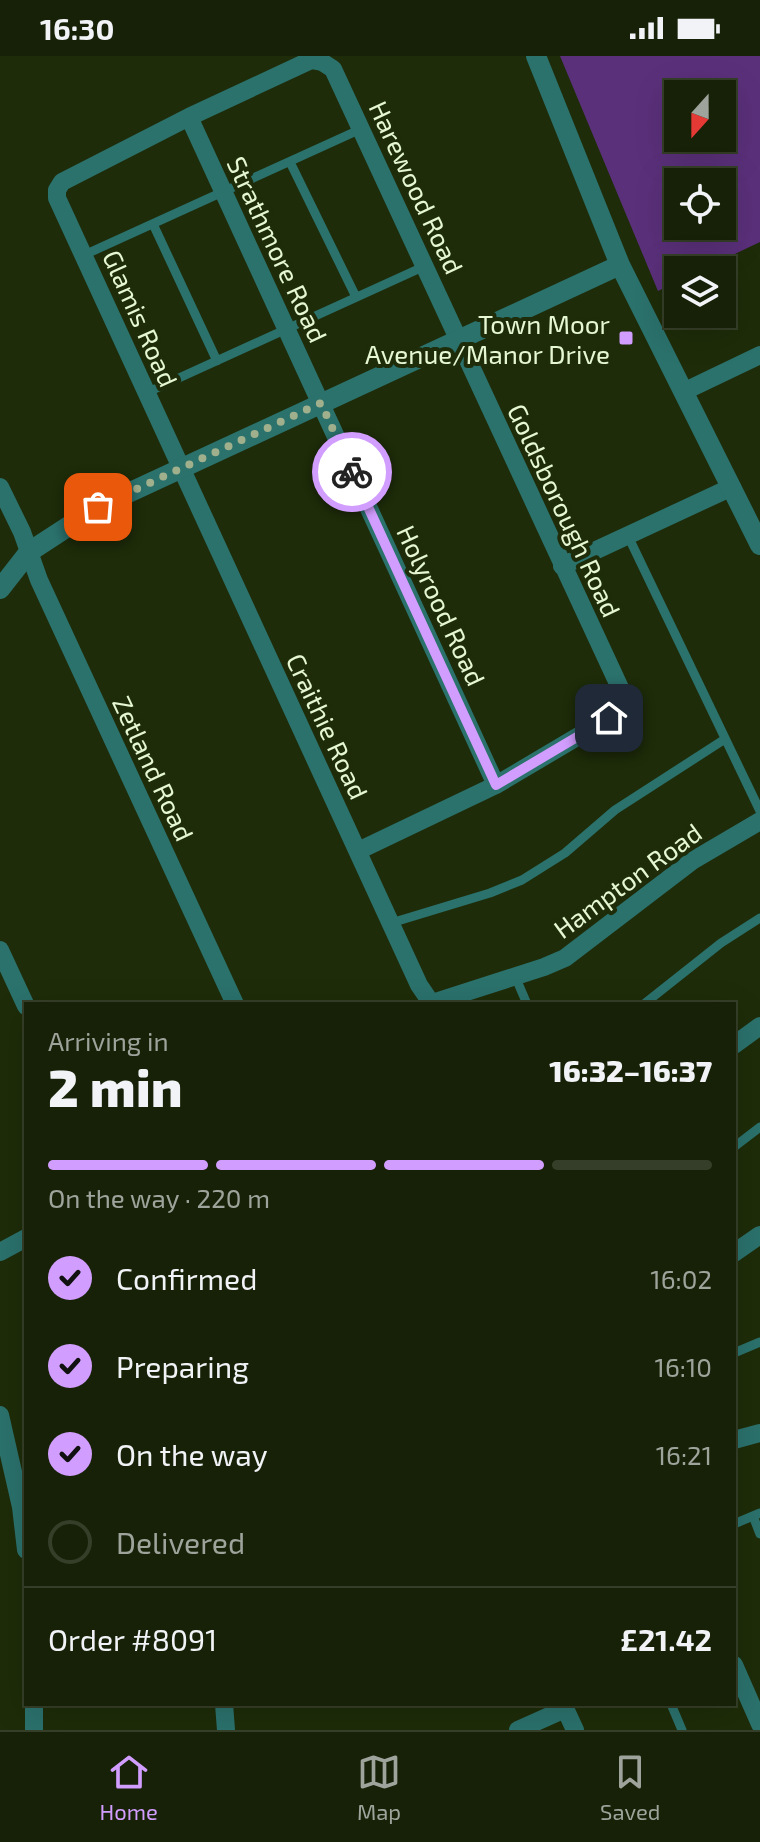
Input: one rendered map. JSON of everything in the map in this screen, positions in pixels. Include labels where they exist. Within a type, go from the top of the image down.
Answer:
[{"type":"street","points":[[536,56],[620,265],[760,545]]},
{"type":"street","name":"Harewood Road","points":[[189,117],[311,60],[333,69],[459,340]]},
{"type":"street","name":"Glamis Road","points":[[181,468],[57,198],[57,190],[62,182],[189,117]]},
{"type":"street","name":"Strathmore Road","points":[[189,117],[321,403]]},
{"type":"street","points":[[0,589],[29,552],[98,507],[620,265]]},
{"type":"street","name":"Goldsborough Road","points":[[459,340],[621,690],[621,702],[609,718],[496,785]]},
{"type":"street","points":[[685,391],[760,355]]},
{"type":"street","name":"Holyrood Road","points":[[321,403],[496,785]]},
{"type":"street","name":"Craithie Road","points":[[181,468],[419,985],[430,1002]]},
{"type":"street","name":"Zetland Road","points":[[0,487],[39,580],[234,1002]]},
{"type":"street","points":[[562,566],[732,487]]},
{"type":"street","points":[[358,851],[496,785]]},
{"type":"street","name":"Hampton Road","points":[[437,1002],[565,958],[692,861],[760,821]]},
{"type":"street","points":[[0,950],[24,1002]]},
{"type":"street","points":[[736,1044],[760,1026]]},
{"type":"street","points":[[736,1252],[760,1235]]},
{"type":"street","points":[[0,1252],[24,1239]]},
{"type":"street","points":[[0,1415],[18,1492],[24,1536]]},
{"type":"street","points":[[736,1439],[760,1433]]},
{"type":"street","points":[[736,1670],[760,1724]]},
{"type":"street","points":[[34,1706],[34,1730]]},
{"type":"street","points":[[224,1706],[226,1730]]},
{"type":"street","points":[[518,1730],[564,1707],[575,1730]]},
{"type":"lane","points":[[84,255],[361,129]]},
{"type":"lane","points":[[290,162],[356,297]]},
{"type":"lane","points":[[153,224],[217,361]]},
{"type":"lane","points":[[146,393],[425,266]]},
{"type":"lane","points":[[628,536],[760,811]]},
{"type":"lane","points":[[391,923],[522,880],[565,853],[615,810],[725,739]]},
{"type":"lane","points":[[647,1002],[721,943],[760,918]]},
{"type":"lane","points":[[515,976],[526,1002]]},
{"type":"lane","points":[[736,1145],[760,1127]]},
{"type":"lane","points":[[736,1352],[760,1342]]},
{"type":"lane","points":[[736,1523],[756,1515],[760,1534]]},
{"type":"lane","points":[[672,1706],[682,1730]]},
{"type":"shaded area","points":[[560,56],[760,56],[760,242],[730,256],[664,256],[664,288],[658,291]]},
{"type":"way so far","points":[[98,507],[321,403],[352,472]]},
{"type":"place","name":"Town Moor Avenue/Manor Drive","points":[[626,338]]},
{"type":"route","points":[[352,472],[496,785],[609,718]]}]
